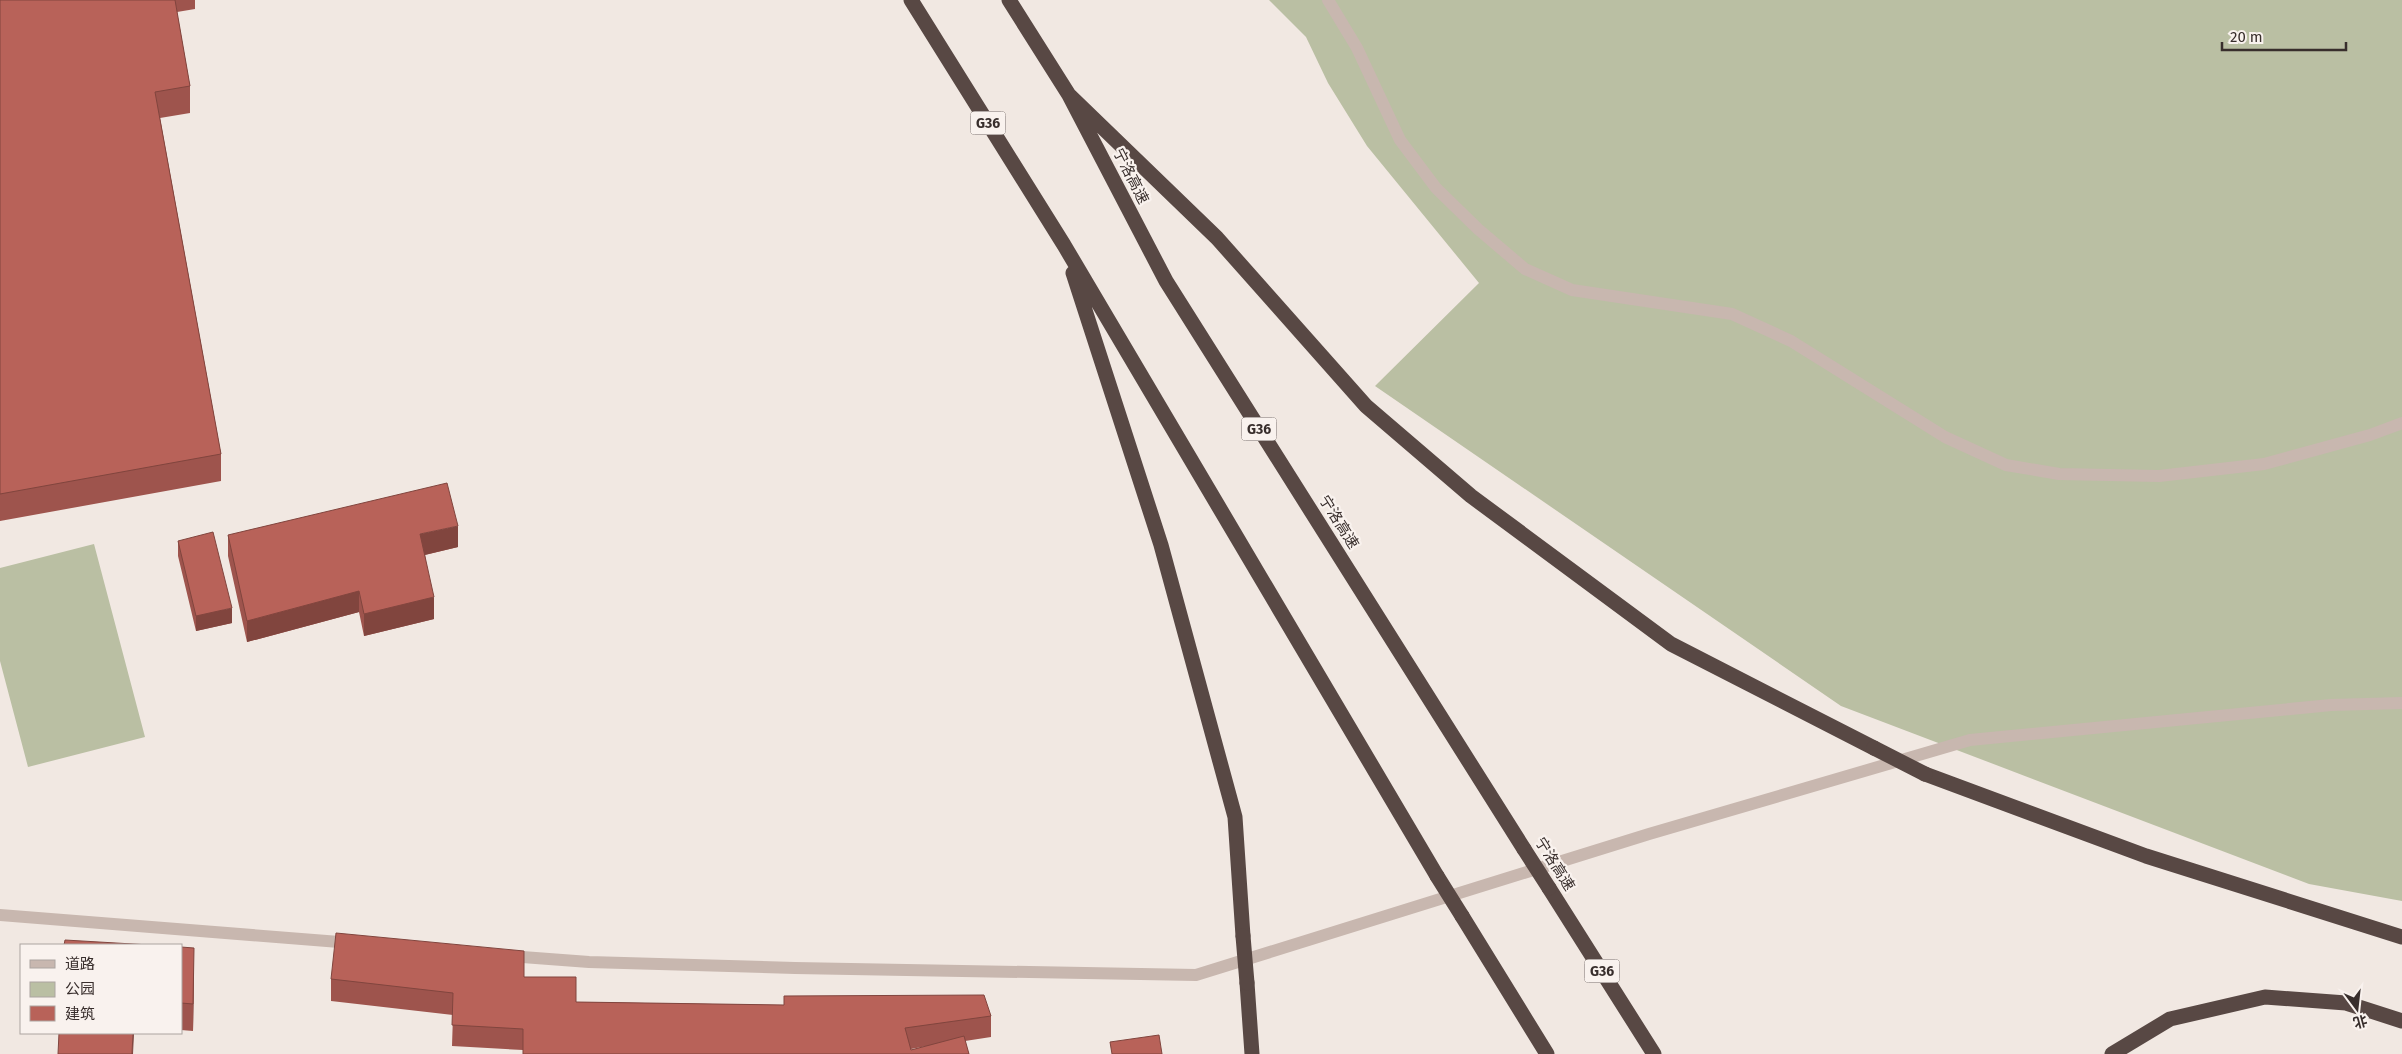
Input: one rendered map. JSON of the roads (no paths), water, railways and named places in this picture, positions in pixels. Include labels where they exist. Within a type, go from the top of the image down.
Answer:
[{"type":"highway","name":"G36","points":[[911,0],[1064,245],[1437,876],[1547,1054]]},
{"type":"highway","name":"宁洛高速","points":[[1009,0],[1069,95],[1166,281],[1654,1054]]},
{"type":"highway","points":[[1069,95],[1217,238],[1366,406],[1471,496],[1671,644],[1925,774],[2146,856],[2402,937]]},
{"type":"highway","points":[[1064,245],[1162,545],[1234,818],[1252,1054]]},
{"type":"highway","points":[[2112,1054],[2170,1019],[2265,997],[2346,1002],[2402,1021]]},
{"type":"street","points":[[1328,0],[1357,48],[1400,140],[1436,188],[1478,229],[1524,269],[1572,290],[1732,314],[1791,341],[1852,381],[1945,437],[2006,465],[2059,474],[2169,475],[2264,464],[2370,435],[2402,424]]},
{"type":"street","points":[[499,955],[589,962],[1196,975],[1649,834],[1970,740],[2331,705],[2402,703]]},
{"type":"street","points":[[0,915],[370,944]]}]
